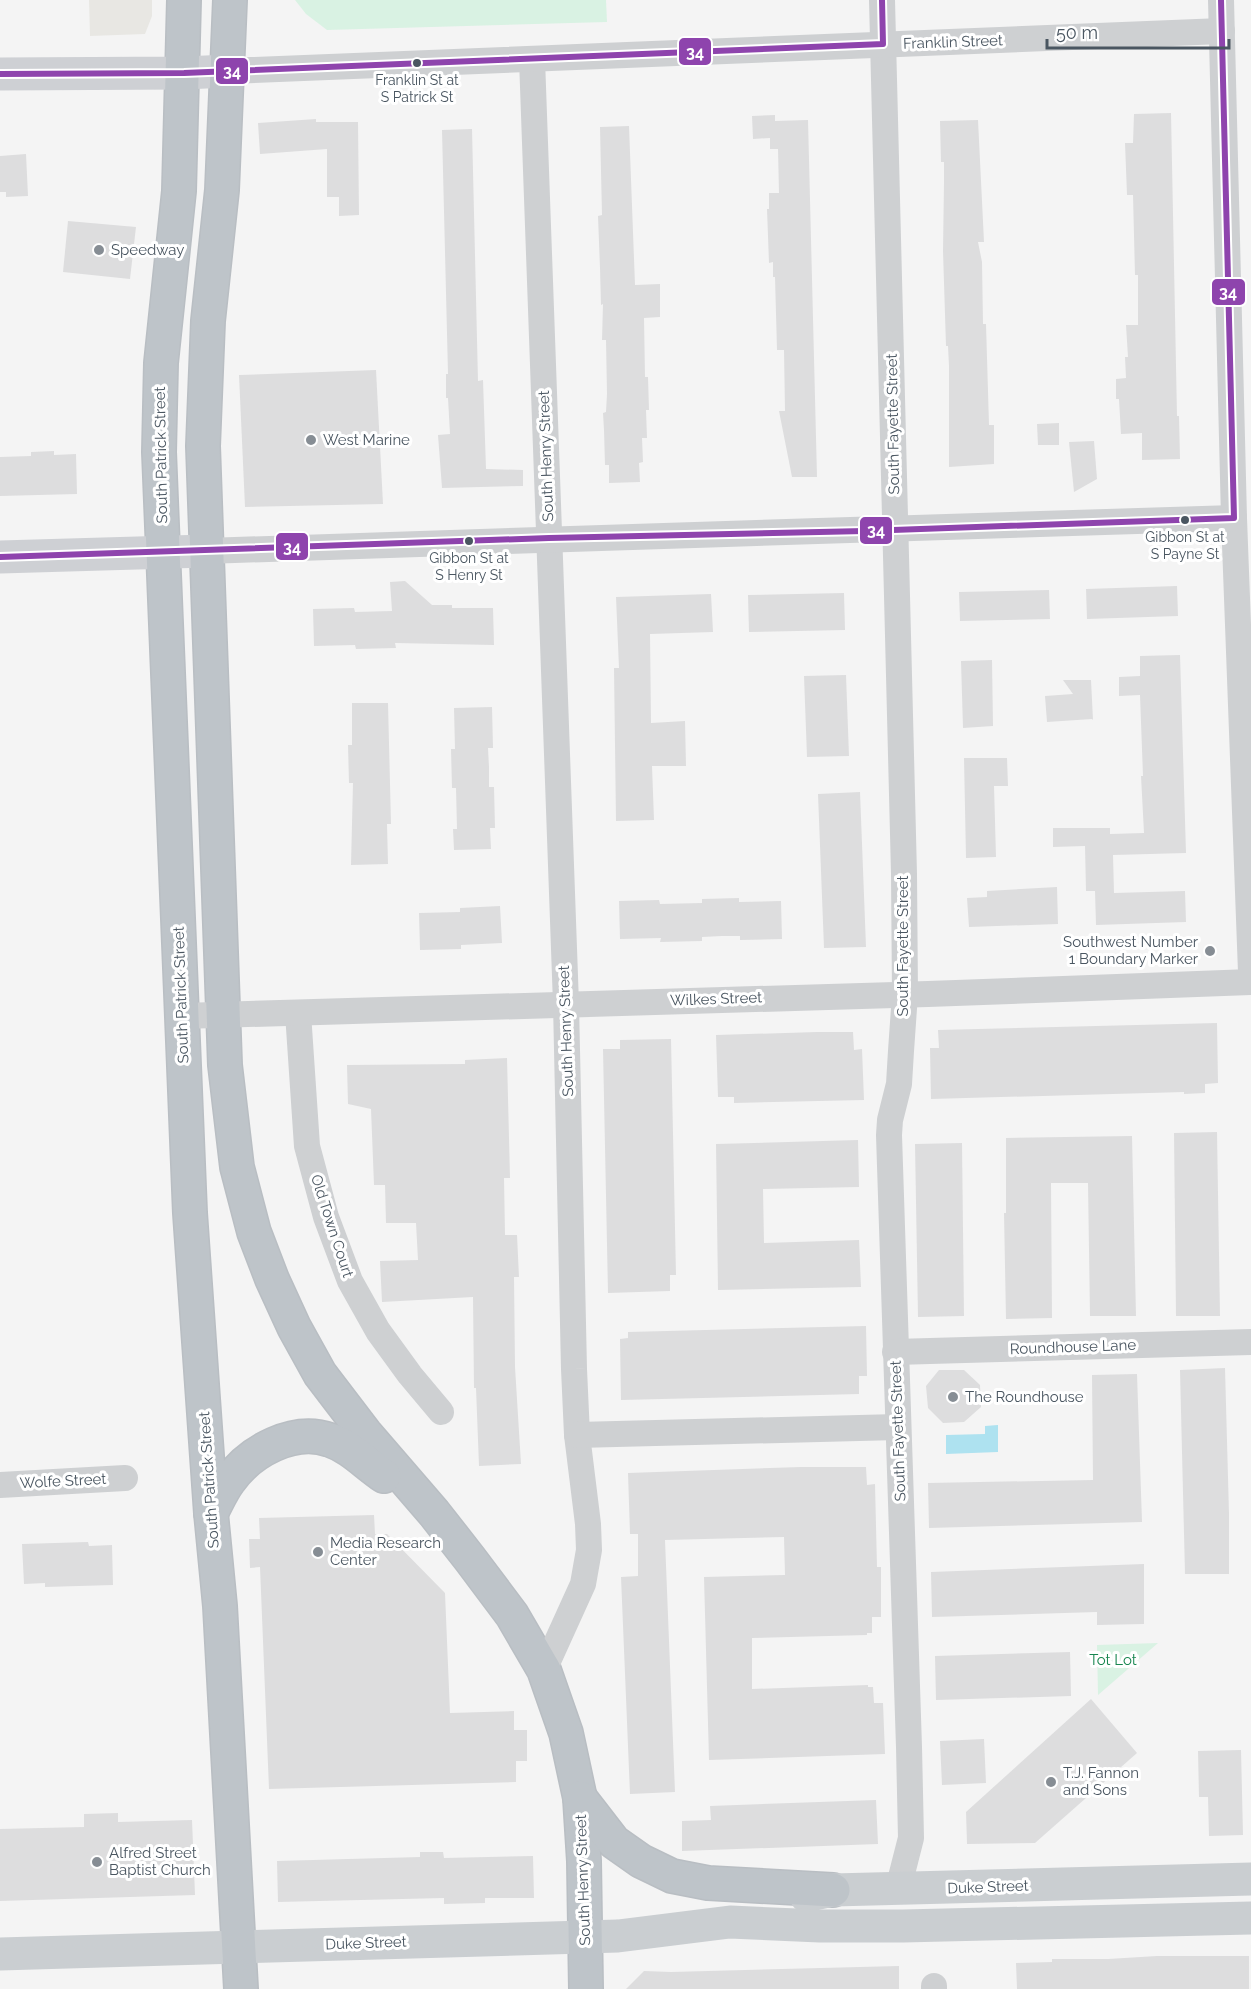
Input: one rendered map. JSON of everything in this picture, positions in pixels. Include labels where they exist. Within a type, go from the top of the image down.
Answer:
[{"type":"highway","name":"South Patrick Street","points":[[184,0],[184,73],[179,191],[160,363],[159,453],[190,1213],[211,1513],[220,1606],[241,1989]]},
{"type":"highway","points":[[230,0],[222,190],[208,321],[203,446],[225,1065],[237,1167],[254,1232],[272,1279],[294,1327],[320,1374],[365,1433],[426,1503],[512,1615],[544,1670]]},
{"type":"highway","points":[[211,1513],[229,1481],[242,1466],[277,1443],[303,1437],[329,1440],[352,1451],[426,1503]]},
{"type":"highway","name":"South Henry Street","points":[[544,1670],[566,1733],[580,1798],[584,1861],[586,1989]]},
{"type":"highway","points":[[580,1798],[614,1842],[641,1861],[672,1876],[708,1883],[833,1890]]},
{"type":"main road","name":"Franklin Street","points":[[0,74],[228,71]]},
{"type":"main road","points":[[0,557],[206,551]]},
{"type":"main road","name":"Duke Street","points":[[730,1922],[790,1899],[833,1890],[1251,1879]]},
{"type":"main road","name":"Duke Street","points":[[0,1954],[618,1936],[730,1922],[820,1926],[903,1926],[1251,1918]]},
{"type":"street","name":"South Fayette Street","points":[[882,0],[904,874],[905,994],[899,1084],[890,1120],[889,1135],[910,1773],[910,1838],[898,1889]]},
{"type":"street","points":[[1221,0],[1234,518],[1251,972]]},
{"type":"street","name":"Franklin Street","points":[[228,71],[1222,32]]},
{"type":"street","name":"South Henry Street","points":[[532,59],[566,1004],[577,1435],[589,1551],[583,1584],[544,1670]]},
{"type":"street","points":[[206,551],[549,538],[895,530],[1234,518]]},
{"type":"street","name":"Wilkes Street","points":[[182,1016],[1251,982]]},
{"type":"street","name":"Old Town Court","points":[[298,1013],[307,1146],[326,1217],[350,1281],[378,1331],[441,1412]]},
{"type":"street","name":"Roundhouse Lane","points":[[896,1352],[1251,1342]]},
{"type":"street","points":[[577,1435],[898,1427]]},
{"type":"street","name":"Wolfe Street","points":[[0,1485],[125,1478]]},
{"type":"shaded area","points":[[89,0],[152,0],[152,16],[145,34],[90,36]]},
{"type":"green space","points":[[295,0],[606,0],[607,22],[327,30],[306,14]]},
{"type":"green space","name":"Tot Lot","points":[[1158,1643],[1098,1695],[1097,1645]]},
{"type":"water","points":[[998,1425],[998,1452],[946,1454],[946,1435],[985,1434],[985,1426]]},
{"type":"building","points":[[1171,113],[1177,416],[1179,416],[1180,459],[1142,460],[1142,433],[1121,434],[1119,399],[1116,399],[1116,379],[1126,378],[1125,357],[1128,357],[1126,325],[1138,325],[1138,275],[1135,275],[1133,195],[1127,195],[1125,143],[1133,143],[1134,114]]},
{"type":"building","points":[[775,115],[775,121],[808,120],[817,477],[792,477],[779,411],[785,411],[784,350],[777,350],[775,277],[773,277],[773,262],[769,263],[767,209],[769,209],[769,193],[779,193],[778,149],[770,149],[770,138],[753,139],[752,116]]},
{"type":"building","points":[[316,119],[316,122],[358,122],[359,215],[339,216],[339,197],[327,197],[327,149],[260,154],[258,123]]},
{"type":"building","points":[[978,120],[984,242],[978,242],[982,262],[983,324],[986,324],[989,425],[994,425],[994,464],[949,467],[949,366],[948,346],[946,346],[943,251],[944,162],[941,162],[940,121]]},
{"type":"building","points":[[629,126],[635,285],[660,284],[660,317],[644,318],[645,377],[648,377],[649,410],[646,410],[647,438],[642,438],[643,462],[639,463],[640,482],[609,483],[609,465],[605,465],[603,413],[606,412],[607,394],[606,340],[602,340],[603,304],[601,305],[598,216],[602,215],[600,127]]},
{"type":"building","points":[[472,129],[478,381],[483,380],[486,469],[523,470],[523,486],[442,488],[438,435],[450,434],[448,398],[446,398],[446,374],[448,374],[442,130]]},
{"type":"building","points":[[26,154],[28,196],[6,197],[6,192],[0,192],[0,156]]},
{"type":"building","name":"Speedway","points":[[68,221],[136,227],[130,279],[63,272]]},
{"type":"building","name":"West Marine","points":[[376,370],[383,504],[245,507],[239,375]]},
{"type":"building","points":[[1059,423],[1059,445],[1038,445],[1037,424]]},
{"type":"building","points":[[1094,441],[1097,479],[1074,492],[1069,442]]},
{"type":"building","points":[[54,451],[54,455],[76,454],[77,494],[0,496],[0,457],[31,456],[31,452]]},
{"type":"building","points":[[405,581],[432,605],[452,605],[452,608],[493,608],[494,645],[395,643],[396,648],[356,649],[355,645],[314,646],[313,609],[354,608],[355,612],[392,611],[390,582]]},
{"type":"building","points":[[1177,586],[1178,616],[1087,619],[1086,589]]},
{"type":"building","points":[[1049,590],[1050,619],[960,621],[959,592]]},
{"type":"building","points":[[844,593],[845,630],[749,632],[748,595]]},
{"type":"building","points":[[711,594],[713,632],[650,634],[651,723],[685,721],[686,766],[652,766],[654,820],[616,821],[614,668],[619,668],[616,597]]},
{"type":"building","points":[[1180,655],[1186,853],[1113,855],[1114,893],[1185,891],[1186,922],[1096,925],[1095,891],[1086,891],[1085,846],[1053,847],[1053,828],[1110,828],[1110,834],[1144,833],[1140,695],[1119,696],[1119,677],[1140,676],[1140,656]]},
{"type":"building","points":[[992,660],[993,726],[963,728],[961,661]]},
{"type":"building","points":[[846,675],[849,756],[807,757],[804,676]]},
{"type":"building","points":[[1063,680],[1091,680],[1093,720],[1047,722],[1045,696],[1073,694]]},
{"type":"building","points":[[352,703],[388,703],[391,824],[387,824],[388,864],[351,865],[353,783],[349,783],[348,745],[352,745]]},
{"type":"building","points":[[492,707],[493,748],[488,748],[489,787],[494,787],[495,828],[490,828],[491,849],[454,850],[453,829],[457,829],[456,788],[452,788],[451,749],[455,749],[454,708]]},
{"type":"building","points":[[964,758],[1007,758],[1008,786],[994,786],[996,857],[966,858]]},
{"type":"building","points":[[860,792],[866,947],[824,948],[818,794]]},
{"type":"building","points":[[1057,887],[1058,924],[969,927],[967,898],[987,897],[987,891]]},
{"type":"building","points":[[739,898],[739,902],[781,901],[782,939],[740,940],[740,936],[722,936],[702,937],[702,941],[660,942],[661,938],[620,939],[619,901],[659,900],[660,904],[702,903],[702,899]]},
{"type":"building","points":[[500,906],[502,943],[461,945],[461,949],[420,950],[419,913],[460,912],[460,908]]},
{"type":"building","points":[[1217,1023],[1218,1083],[1205,1084],[1205,1093],[931,1099],[930,1048],[939,1048],[938,1030]]},
{"type":"building","points":[[853,1032],[854,1050],[862,1049],[864,1100],[734,1103],[734,1097],[718,1097],[716,1035]]},
{"type":"building","points":[[671,1039],[676,1275],[670,1275],[670,1291],[608,1293],[603,1049],[620,1049],[620,1040]]},
{"type":"building","points":[[507,1058],[510,1178],[504,1178],[505,1235],[517,1235],[519,1277],[514,1277],[515,1367],[521,1464],[479,1466],[476,1388],[474,1388],[473,1297],[382,1302],[380,1261],[418,1260],[416,1223],[386,1223],[385,1185],[374,1185],[371,1109],[348,1104],[347,1065],[465,1064],[465,1060]]},
{"type":"building","points":[[1217,1132],[1220,1316],[1176,1316],[1174,1133]]},
{"type":"building","points":[[1132,1136],[1136,1316],[1090,1316],[1088,1183],[1051,1183],[1052,1318],[1006,1319],[1004,1213],[1006,1213],[1006,1138]]},
{"type":"building","points":[[858,1140],[859,1187],[763,1189],[764,1243],[859,1240],[861,1287],[718,1290],[716,1144]]},
{"type":"building","points":[[962,1143],[964,1316],[918,1317],[915,1144]]},
{"type":"building","points":[[866,1326],[867,1376],[859,1376],[859,1394],[621,1400],[620,1339],[628,1338],[628,1332]]},
{"type":"building","points":[[1225,1368],[1229,1574],[1185,1574],[1180,1370]]},
{"type":"building","name":"The Roundhouse","points":[[939,1370],[964,1370],[980,1385],[981,1407],[964,1422],[943,1423],[928,1408],[926,1386]]},
{"type":"building","points":[[1137,1374],[1142,1522],[929,1528],[928,1483],[1093,1480],[1092,1375]]},
{"type":"building","points":[[866,1467],[867,1485],[875,1484],[877,1567],[881,1567],[881,1617],[872,1617],[872,1633],[867,1633],[867,1635],[752,1638],[752,1689],[868,1685],[868,1687],[873,1687],[874,1703],[883,1703],[885,1754],[709,1760],[704,1577],[785,1575],[784,1537],[665,1540],[675,1792],[630,1794],[621,1577],[638,1576],[638,1534],[630,1534],[628,1473]]},
{"type":"building","points":[[374,1515],[375,1534],[387,1534],[445,1593],[450,1713],[514,1711],[514,1730],[527,1730],[527,1761],[516,1761],[516,1782],[269,1789],[260,1567],[250,1568],[249,1539],[260,1539],[259,1518]]},
{"type":"building","points":[[88,1542],[89,1546],[112,1545],[113,1585],[45,1587],[45,1583],[24,1584],[22,1544]]},
{"type":"building","points":[[1144,1564],[1144,1624],[1097,1625],[1097,1612],[932,1617],[931,1572]]},
{"type":"building","points":[[1070,1652],[1071,1696],[936,1700],[935,1656]]},
{"type":"building","name":"T.J. Fannon and Sons","points":[[1091,1699],[1137,1753],[1035,1843],[967,1844],[966,1812]]},
{"type":"building","points":[[984,1739],[986,1783],[942,1785],[940,1741]]},
{"type":"building","points":[[1241,1750],[1243,1835],[1209,1836],[1208,1797],[1199,1797],[1198,1751]]},
{"type":"building","points":[[876,1800],[878,1844],[682,1851],[682,1821],[711,1820],[710,1806]]},
{"type":"building","name":"Alfred Street Baptist Church","points":[[118,1813],[118,1822],[192,1820],[195,1895],[0,1901],[0,1829],[84,1827],[84,1814]]},
{"type":"building","points":[[420,1852],[443,1852],[444,1858],[533,1856],[534,1898],[485,1898],[485,1903],[444,1904],[444,1898],[278,1902],[277,1861],[420,1857]]},
{"type":"building","points":[[1249,1956],[1249,1989],[1017,1989],[1016,1963],[1052,1962],[1052,1959]]},
{"type":"building","points":[[899,1966],[899,1989],[626,1989],[644,1971]]},
{"type":"transit line","name":"34","points":[[0,74],[184,73],[883,44],[882,0]]},
{"type":"transit line","name":"34","points":[[0,557],[1234,518],[1221,0]]},
{"type":"place","name":"Franklin St at S Patrick St","points":[[417,63]]},
{"type":"place","name":"Speedway","points":[[99,250]]},
{"type":"place","name":"West Marine","points":[[311,440]]},
{"type":"place","name":"Gibbon St at S Payne St","points":[[1185,520]]},
{"type":"place","name":"Gibbon St at S Henry St","points":[[469,541]]},
{"type":"place","name":"Southwest Number 1 Boundary Marker","points":[[1210,951]]},
{"type":"place","name":"The Roundhouse","points":[[953,1397]]},
{"type":"place","name":"Media Research Center","points":[[318,1552]]},
{"type":"place","name":"T.J. Fannon and Sons","points":[[1051,1782]]},
{"type":"place","name":"Alfred Street Baptist Church","points":[[97,1862]]}]
